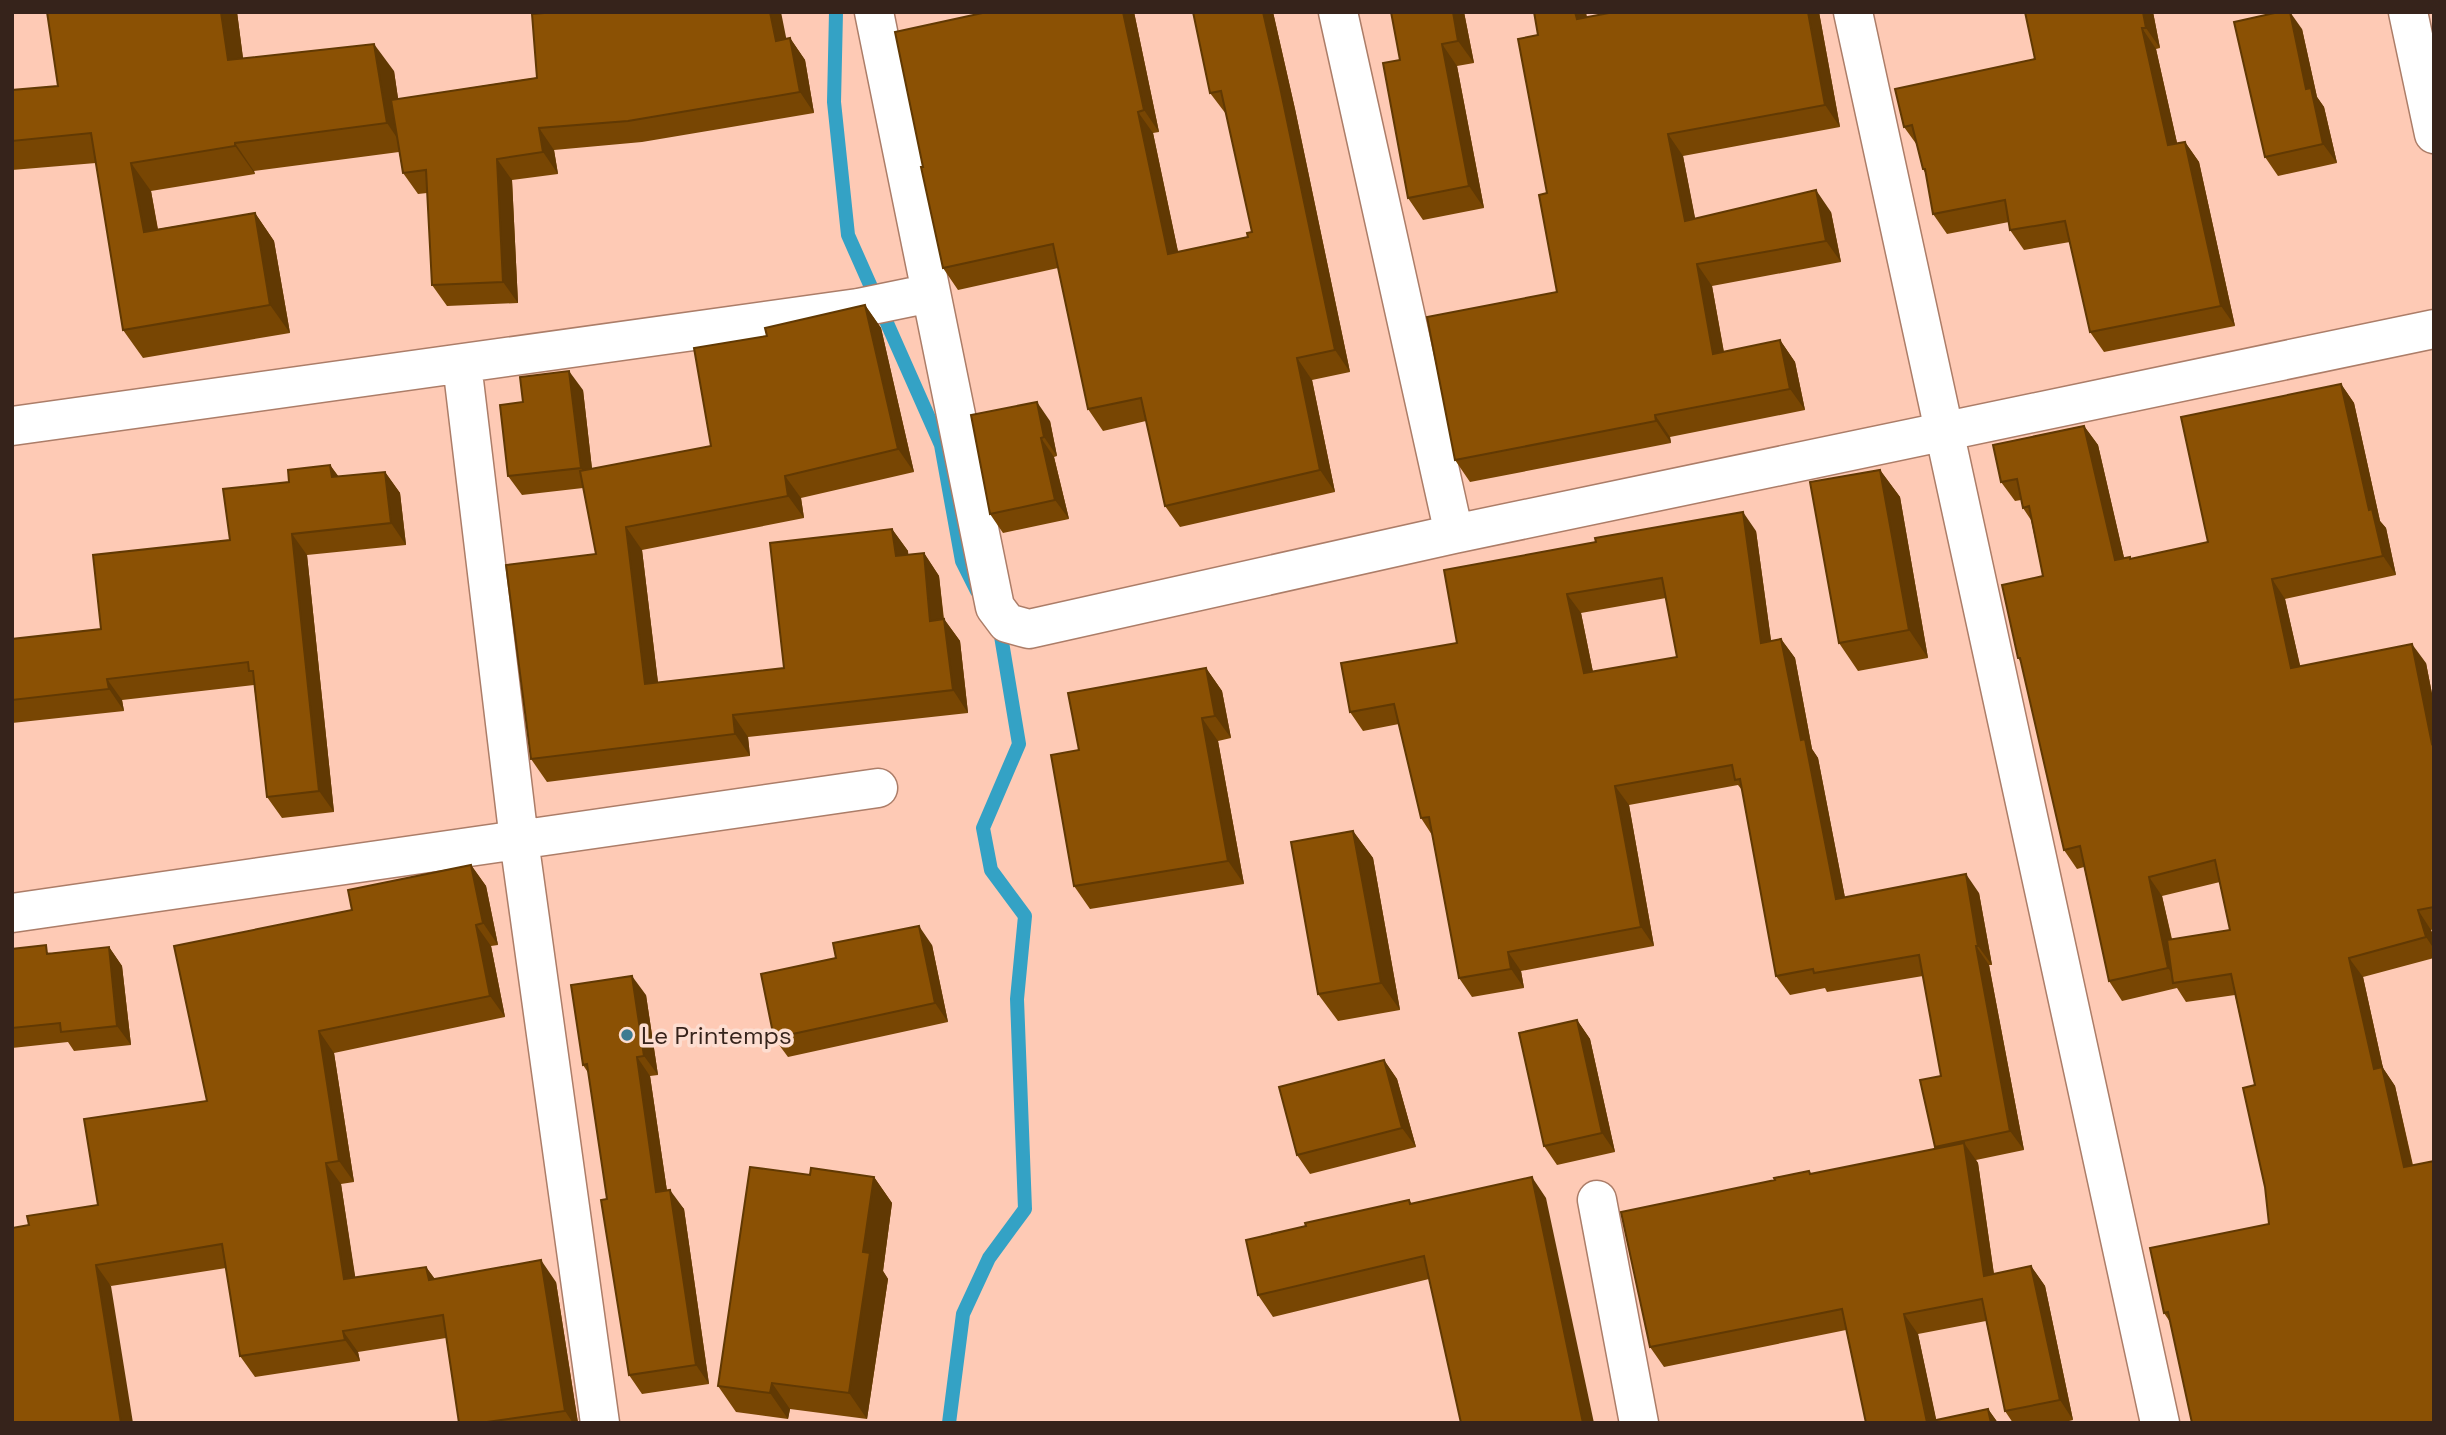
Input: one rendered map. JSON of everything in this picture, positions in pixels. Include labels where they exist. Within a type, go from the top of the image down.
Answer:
[{"type":"street","points":[[874,12],[922,296],[995,607],[1007,623],[1029,629],[1454,534],[2434,329]]},
{"type":"street","points":[[1338,12],[1454,534]]},
{"type":"street","points":[[1853,12],[2160,1423]]},
{"type":"street","points":[[2409,12],[2434,134]]},
{"type":"street","points":[[12,426],[858,308],[922,296]]},
{"type":"street","points":[[462,364],[519,840],[600,1423]]},
{"type":"street","points":[[12,913],[878,788]]},
{"type":"street","points":[[1597,1200],[1639,1423]]},
{"type":"building","points":[[47,12],[221,12],[228,60],[374,44],[387,123],[235,143],[235,146],[131,163],[144,232],[255,213],[270,305],[123,330],[91,133],[12,141],[12,90],[58,86]]},
{"type":"building","points":[[770,12],[776,41],[790,38],[800,92],[628,121],[539,128],[543,152],[497,159],[503,282],[432,285],[426,170],[403,173],[391,100],[537,78],[532,14]]},
{"type":"building","points":[[987,12],[1123,12],[1144,110],[1138,112],[1168,254],[1248,237],[1247,233],[1252,232],[1221,91],[1210,93],[1193,12],[1263,12],[1335,350],[1297,358],[1320,470],[1165,506],[1141,398],[1088,409],[1053,244],[943,268],[895,32]]},
{"type":"building","points":[[1391,12],[1453,12],[1458,41],[1442,44],[1469,186],[1408,198],[1383,63],[1400,60]]},
{"type":"building","points":[[1534,12],[1575,12],[1577,19],[1614,12],[1808,12],[1825,105],[1668,134],[1685,221],[1816,190],[1826,241],[1697,264],[1713,354],[1780,340],[1790,389],[1655,415],[1656,421],[1455,460],[1427,317],[1557,292],[1539,195],[1547,193],[1518,39],[1538,35]]},
{"type":"building","points":[[2025,12],[2143,12],[2146,28],[2142,28],[2168,145],[2185,142],[2221,306],[2090,332],[2065,221],[2010,230],[2005,200],[1933,214],[1925,169],[1912,125],[1904,127],[1895,89],[2035,59]]},
{"type":"building","points":[[2290,12],[2306,89],[2311,88],[2323,144],[2265,157],[2234,22]]},
{"type":"building","points":[[865,305],[898,449],[785,476],[788,496],[626,527],[645,684],[784,668],[770,543],[892,529],[896,556],[924,553],[930,621],[944,619],[953,690],[733,715],[735,734],[531,759],[506,565],[596,554],[580,471],[711,446],[694,348],[767,336],[765,328]]},
{"type":"building","points":[[569,371],[581,468],[508,476],[500,405],[523,402],[520,377]]},
{"type":"building","points":[[2341,384],[2369,510],[2372,509],[2383,556],[2272,579],[2291,668],[2412,644],[2432,744],[2434,743],[2434,907],[2418,910],[2426,937],[2349,958],[2374,1069],[2382,1067],[2404,1167],[2434,1161],[2434,1423],[2192,1423],[2168,1312],[2164,1313],[2150,1248],[2269,1224],[2265,1187],[2243,1088],[2255,1085],[2231,974],[2173,983],[2167,940],[2230,930],[2215,860],[2149,877],[2168,968],[2109,981],[2080,846],[2064,850],[2002,585],[2043,576],[2029,506],[2023,508],[2017,479],[2001,482],[1993,445],[2084,426],[2115,560],[2130,559],[2208,542],[2181,417]]},
{"type":"building","points":[[1037,402],[1044,437],[1041,438],[1055,500],[990,514],[971,415]]},
{"type":"building","points":[[330,465],[332,477],[385,472],[391,523],[292,534],[319,791],[267,797],[253,671],[249,671],[248,662],[107,679],[109,689],[12,700],[12,639],[101,629],[93,555],[230,540],[223,489],[289,482],[288,470]]},
{"type":"building","points":[[1880,470],[1909,630],[1839,643],[1810,482]]},
{"type":"building","points":[[1743,512],[1761,643],[1781,639],[1801,740],[1805,739],[1836,899],[1966,874],[1976,946],[2010,1131],[1935,1147],[1920,1080],[1941,1076],[1919,955],[1814,973],[1813,969],[1776,976],[1740,779],[1735,780],[1732,765],[1615,786],[1641,927],[1508,952],[1511,969],[1459,978],[1429,817],[1421,818],[1394,704],[1350,712],[1341,663],[1457,643],[1444,570],[1596,542],[1595,538]],"holes":[[[1662,578],[1677,657],[1584,673],[1567,594]]]},
{"type":"building","points":[[1206,668],[1215,716],[1202,718],[1228,861],[1074,886],[1051,755],[1079,750],[1068,693]]},
{"type":"building","points":[[1353,831],[1381,983],[1318,994],[1291,842]]},
{"type":"building","points":[[471,865],[483,923],[476,925],[490,996],[319,1031],[339,1161],[326,1163],[344,1279],[426,1267],[429,1280],[541,1260],[565,1411],[480,1423],[459,1423],[443,1315],[343,1331],[345,1340],[240,1356],[222,1244],[96,1265],[121,1423],[12,1423],[12,1228],[29,1225],[27,1216],[98,1205],[84,1119],[207,1101],[174,946],[352,910],[348,890]]},
{"type":"building","points":[[919,926],[935,1003],[774,1038],[761,974],[836,958],[833,943]]},
{"type":"building","points":[[46,945],[47,954],[109,947],[117,1026],[61,1032],[60,1023],[12,1028],[12,949]]},
{"type":"building","points":[[632,976],[644,1056],[637,1057],[656,1192],[670,1190],[696,1365],[629,1375],[601,1200],[607,1199],[587,1064],[583,1065],[571,985]]},
{"type":"building","points":[[1577,1020],[1602,1133],[1544,1146],[1519,1033]]},
{"type":"building","points":[[1384,1060],[1402,1128],[1297,1155],[1279,1087]]},
{"type":"building","points":[[1964,1143],[1984,1276],[2031,1266],[2060,1400],[2005,1411],[1982,1299],[1904,1314],[1927,1422],[1988,1409],[1991,1423],[1866,1423],[1842,1309],[1650,1347],[1621,1212],[1775,1180],[1774,1178],[1809,1171],[1810,1174]]},
{"type":"building","points":[[750,1167],[810,1175],[811,1168],[874,1177],[863,1252],[870,1253],[849,1393],[772,1383],[770,1393],[718,1386]]},
{"type":"building","points":[[1532,1177],[1583,1423],[1461,1423],[1424,1256],[1258,1295],[1246,1240],[1306,1226],[1305,1223],[1409,1200],[1410,1204]]},
{"type":"waterway","points":[[836,12],[834,102],[848,235],[941,445],[962,561],[977,591]]},
{"type":"waterway","points":[[949,1423],[963,1314],[989,1258],[1025,1209],[1017,999],[1025,916],[991,870],[983,828],[1019,744],[1001,636],[995,625]]},
{"type":"place","name":"Le Printemps","points":[[627,1035]]}]
